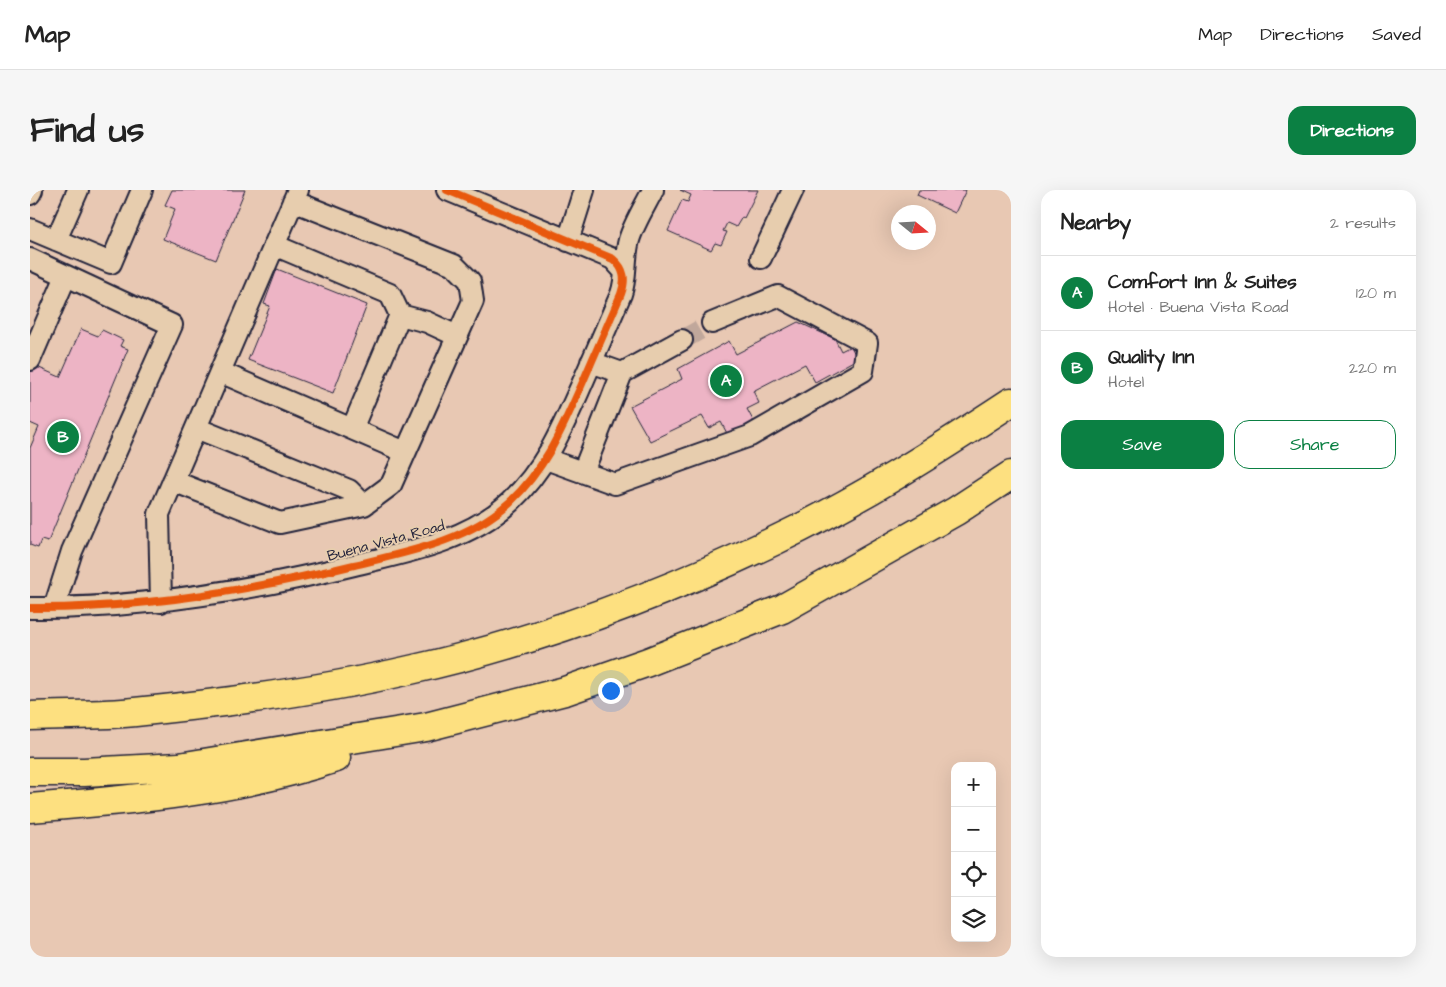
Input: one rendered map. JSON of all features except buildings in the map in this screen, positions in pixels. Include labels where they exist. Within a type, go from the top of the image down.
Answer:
[{"type":"highway","points":[[30,716],[132,712],[290,694],[411,670],[601,615],[697,577],[778,539],[922,459],[1011,402]]},
{"type":"highway","points":[[30,808],[106,802],[215,788],[315,765],[426,727],[564,691],[648,662],[782,609],[956,511],[1011,475]]},
{"type":"highway","points":[[30,697],[132,712]]},
{"type":"highway","points":[[30,772],[84,772],[179,767],[426,727]]},
{"type":"street","points":[[30,194],[32,190]]},
{"type":"street","points":[[56,240],[78,190]]},
{"type":"street","points":[[30,229],[111,263],[142,190]]},
{"type":"street","points":[[447,190],[487,198],[568,241],[613,259],[623,270]]},
{"type":"street","points":[[568,241],[584,190]]},
{"type":"street","name":"Buena Vista Road","points":[[30,608],[85,609],[161,602],[294,580],[445,541],[480,524],[509,503],[546,459],[621,294],[624,284],[623,270],[630,238],[653,190]]},
{"type":"street","points":[[761,258],[792,190]]},
{"type":"street","points":[[161,602],[159,514],[173,480],[274,246],[295,195],[454,264],[470,281],[473,301],[390,485],[364,505],[280,523],[173,480]]},
{"type":"street","points":[[274,246],[390,294],[400,315],[352,429]]},
{"type":"street","points":[[30,259],[172,325],[72,552],[54,608]]},
{"type":"street","points":[[30,360],[66,276]]},
{"type":"street","points":[[546,459],[615,484],[741,439],[863,371],[866,343],[778,296],[712,323]]},
{"type":"street","points":[[400,315],[427,322],[457,336]]},
{"type":"street","points":[[583,472],[622,373],[682,340]]},
{"type":"street","points":[[591,362],[622,373]]},
{"type":"street","points":[[220,372],[405,452]]},
{"type":"street","points":[[196,428],[349,490],[364,505]]},
{"type":"tunnel","points":[[682,340],[712,323]]},
{"type":"cycle path","points":[[30,608],[71,608],[194,597],[274,583],[416,550],[456,536],[476,526],[510,502],[523,489],[534,476],[552,447],[582,384],[621,294],[624,284],[622,271],[613,259],[447,190]]},
{"type":"place","name":"Comfort Inn & Suites","points":[[726,381]]},
{"type":"place","name":"Quality Inn","points":[[63,437]]}]
